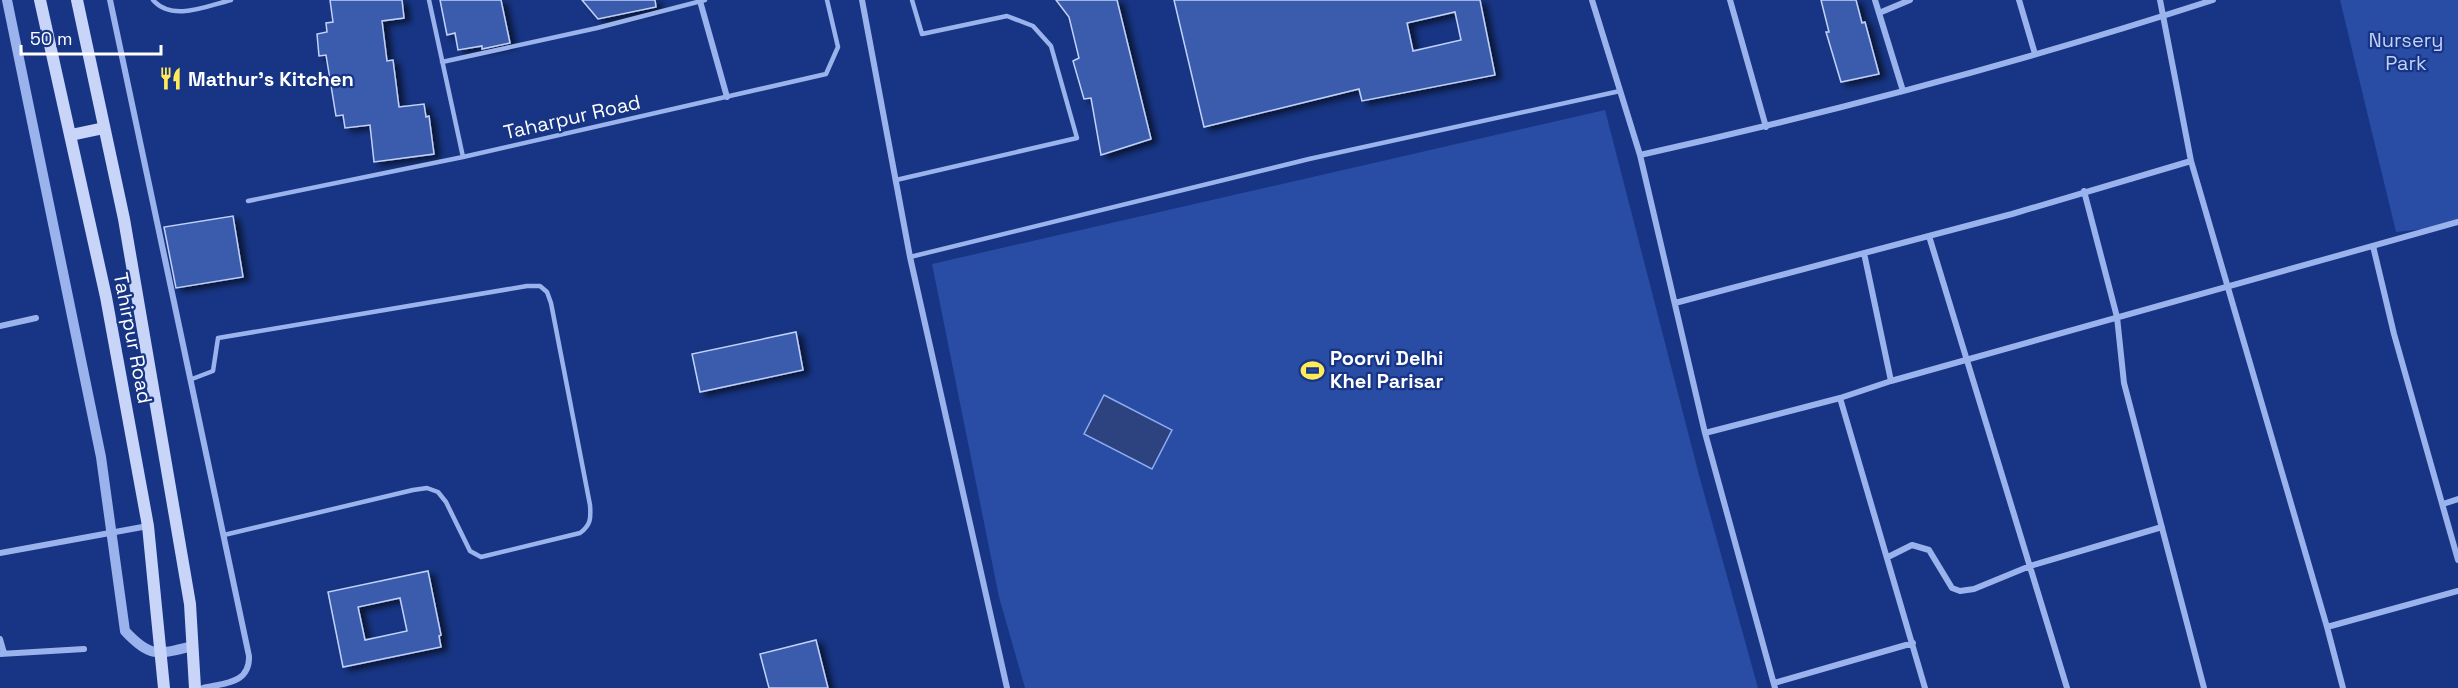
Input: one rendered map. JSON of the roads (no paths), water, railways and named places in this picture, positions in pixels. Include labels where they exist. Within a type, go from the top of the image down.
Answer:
[{"type":"main road","name":"Tahirpur Road","points":[[40,0],[106,297],[148,526],[164,688]]},
{"type":"main road","name":"Tahirpur Road","points":[[77,0],[132,265],[190,604],[195,688]]},
{"type":"main road","points":[[71,135],[104,128]]},
{"type":"street","points":[[7,0],[100,457],[125,631],[141,648],[161,653],[193,646]]},
{"type":"street","points":[[110,0],[192,379],[249,666],[246,674],[239,679],[202,688]]},
{"type":"street","points":[[862,0],[910,257],[1007,688]]},
{"type":"street","points":[[1592,0],[1640,155],[1705,433],[1775,686],[1913,644]]},
{"type":"street","points":[[1730,0],[1766,127]]},
{"type":"street","points":[[1875,0],[1903,91]]},
{"type":"street","points":[[1879,13],[1910,0]]},
{"type":"street","points":[[2019,0],[2035,54]]},
{"type":"street","points":[[2160,0],[2192,160],[2343,688]]},
{"type":"street","points":[[1640,155],[1766,127],[1903,91],[2213,0]]},
{"type":"street","points":[[702,1],[727,97]]},
{"type":"street","points":[[1675,303],[1929,236],[2192,160]]},
{"type":"street","points":[[2084,191],[2117,317],[2124,383],[2204,688]]},
{"type":"street","points":[[1705,433],[1839,398],[1891,381],[2458,222]]},
{"type":"street","points":[[1929,236],[2067,688]]},
{"type":"street","points":[[2373,246],[2394,333],[2458,560]]},
{"type":"street","points":[[1864,253],[1891,381]]},
{"type":"street","points":[[0,326],[36,318]]},
{"type":"street","points":[[1839,398],[1925,688]]},
{"type":"street","points":[[2443,504],[2458,500]]},
{"type":"street","points":[[0,553],[148,526]]},
{"type":"street","points":[[1888,557],[1912,545],[1929,550],[1952,588],[1960,591],[1974,590],[2030,566],[2162,527]]},
{"type":"street","points":[[2327,627],[2458,591]]},
{"type":"street","points":[[0,639],[2,654],[84,649]]},
{"type":"lane","points":[[153,0],[158,6],[172,11],[185,11],[231,0]]},
{"type":"lane","points":[[429,0],[464,157]]},
{"type":"lane","name":"Taharpur Road","points":[[248,201],[464,157],[826,74],[838,47],[827,0]]},
{"type":"lane","points":[[896,180],[1077,138],[1051,46],[1033,26],[1007,16],[922,34],[912,0]]},
{"type":"lane","points":[[442,62],[597,28],[702,1]]},
{"type":"lane","points":[[910,257],[1309,159],[1620,91]]},
{"type":"lane","points":[[192,379],[213,371],[218,338],[527,286],[540,286],[547,292],[558,331],[590,505],[591,519],[587,528],[580,533],[481,557],[470,551],[446,501],[438,492],[427,488],[224,535]]},
{"type":"place","name":"Mathur's Kitchen","points":[[170,79]]},
{"type":"place","name":"Poorvi Delhi Khel Parisar","points":[[1312,370]]},
{"type":"park label","name":"Nursery Park","points":[[2406,52]]}]
